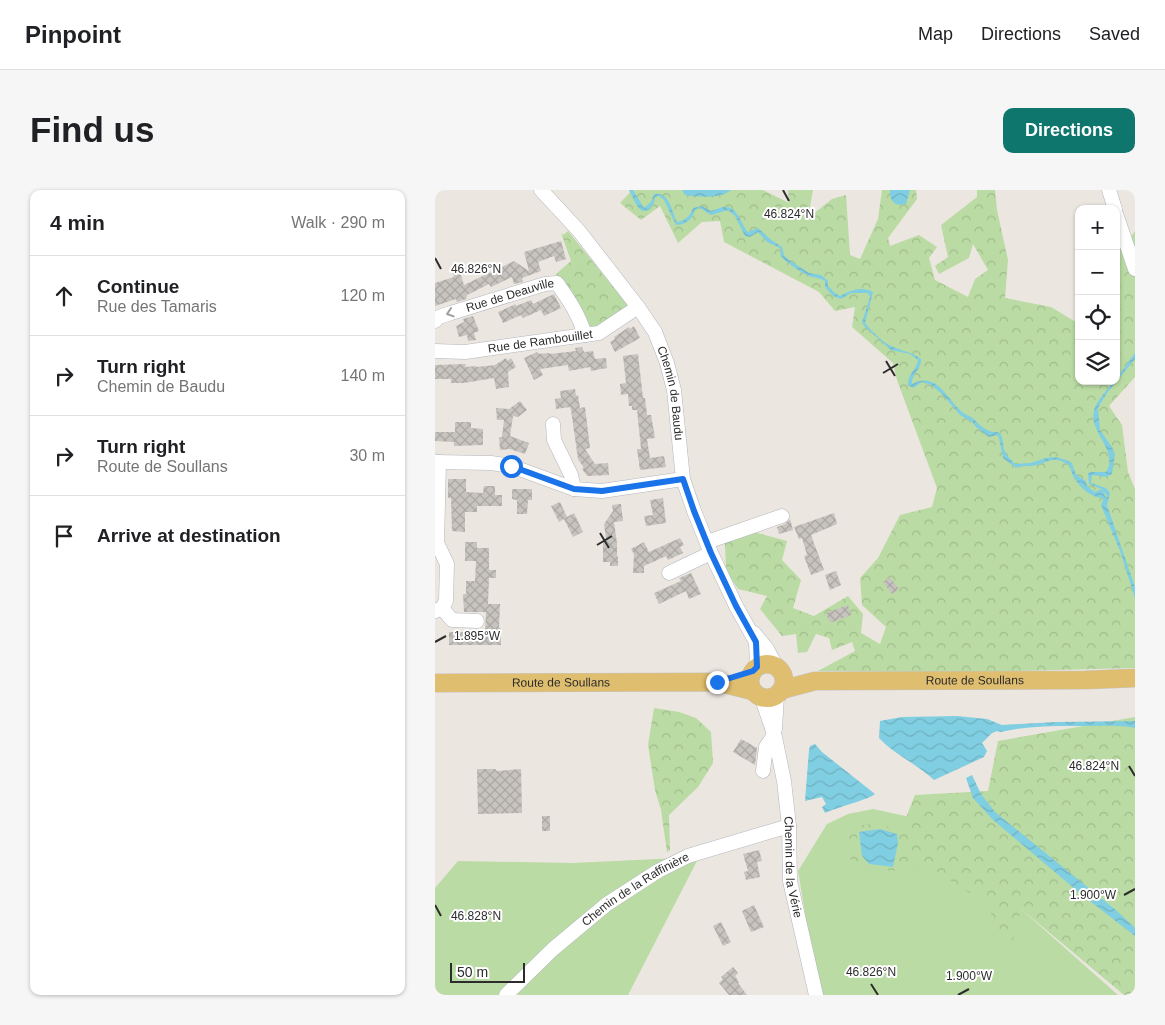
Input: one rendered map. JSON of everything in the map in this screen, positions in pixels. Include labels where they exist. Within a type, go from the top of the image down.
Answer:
[{"type":"main road","points":[[766,664],[778,668],[784,680],[768,693],[750,680],[755,669],[766,664]]},
{"type":"main road","name":"Route de Soullans","points":[[778,668],[815,681]]},
{"type":"main road","name":"Route de Soullans","points":[[717,682],[755,669]]},
{"type":"main road","name":"Route de Soullans","points":[[435,683],[717,682],[768,693],[815,681],[1085,680],[1135,678]]},
{"type":"street","name":"Chemin de Baudu","points":[[541,190],[579,231],[655,332],[667,363],[674,390],[683,479],[709,548],[736,606],[756,642],[755,669]]},
{"type":"street","points":[[1109,190],[1114,205]]},
{"type":"street","points":[[1120,226],[1135,269]]},
{"type":"street","name":"Rue de Deauville","points":[[435,320],[445,315],[535,287],[557,283],[580,318],[585,335]]},
{"type":"street","name":"Rue de Rambouillet","points":[[435,351],[465,352],[599,333],[638,307]]},
{"type":"street","points":[[553,424],[554,440],[571,475],[574,489]]},
{"type":"street","points":[[477,621],[452,620],[439,609],[446,601],[447,564],[437,543],[437,462],[491,463],[511,466],[574,489],[602,491],[683,479]]},
{"type":"street","points":[[669,572],[709,548],[782,516]]},
{"type":"street","name":"Chemin de Baudu","points":[[747,625],[767,649],[778,668]]},
{"type":"street","name":"Chemin de la Vérie","points":[[768,693],[774,736],[784,782],[789,826],[790,881],[816,995]]},
{"type":"street","points":[[763,771],[766,747],[774,736]]},
{"type":"street","name":"Chemin de la Raffinière","points":[[506,995],[553,949],[607,904],[658,871],[688,856],[789,826]]},
{"type":"green space","points":[[632,190],[763,190],[789,203],[788,190],[813,190],[808,218],[832,199],[846,195],[850,255],[860,259],[878,219],[882,190],[916,190],[917,199],[888,238],[890,246],[919,235],[937,247],[929,258],[935,280],[968,297],[975,279],[988,270],[973,244],[969,258],[939,274],[935,266],[948,257],[941,225],[977,197],[977,190],[995,190],[997,210],[1008,260],[1005,298],[1051,307],[1075,322],[1075,385],[1120,385],[1120,247],[1135,231],[1135,377],[1109,406],[1122,425],[1128,472],[1135,489],[1135,668],[979,672],[818,671],[855,651],[852,642],[832,650],[829,638],[816,634],[807,652],[798,653],[796,634],[782,636],[760,609],[767,596],[738,589],[726,571],[725,543],[754,532],[787,541],[782,560],[801,580],[793,608],[814,616],[848,596],[863,614],[861,633],[880,644],[886,627],[862,605],[860,578],[878,558],[900,515],[932,507],[937,488],[897,380],[893,363],[852,327],[855,307],[835,311],[819,292],[724,242],[720,221],[702,222],[678,243],[660,206],[641,220],[620,203]]},
{"type":"green space","points":[[568,231],[627,304],[627,308],[604,326],[593,327],[588,325],[584,315],[556,274],[571,261],[561,233],[563,235]]},
{"type":"green space","points":[[654,708],[679,712],[696,718],[711,732],[713,763],[698,787],[669,815],[670,850],[667,852],[648,745]]},
{"type":"green space","points":[[1135,717],[1135,995],[1124,995],[1021,909],[1010,950],[986,904],[936,871],[917,868],[891,871],[866,868],[851,860],[841,833],[856,830],[861,861],[896,865],[901,841],[893,834],[845,826],[878,824],[901,830],[915,795],[988,791],[998,741]]},
{"type":"green space","points":[[873,809],[910,817],[1021,909],[1118,995],[822,995],[811,948],[798,871],[827,824],[848,814]]},
{"type":"green space","points":[[699,857],[628,995],[435,995],[435,888],[458,861],[573,863]]},
{"type":"water","points":[[629,190],[633,190],[644,208],[651,202],[654,194],[663,196],[667,199],[677,222],[687,217],[693,208],[702,206],[711,211],[728,207],[735,212],[748,232],[758,228],[782,247],[784,255],[789,260],[809,273],[821,275],[828,281],[828,286],[840,296],[848,292],[865,289],[873,292],[865,323],[887,344],[911,353],[921,359],[912,384],[921,381],[935,383],[962,412],[985,429],[1000,434],[1006,453],[1015,464],[1032,463],[1045,458],[1062,459],[1072,463],[1077,475],[1086,481],[1087,486],[1095,492],[1102,490],[1089,484],[1088,474],[1090,472],[1107,471],[1109,462],[1109,454],[1098,432],[1093,416],[1099,400],[1111,385],[1114,385],[1098,408],[1100,430],[1115,454],[1112,474],[1106,477],[1092,475],[1091,483],[1106,488],[1110,493],[1107,505],[1135,587],[1135,598],[1120,551],[1101,505],[1102,498],[1085,491],[1074,477],[1070,466],[1064,462],[1050,460],[1037,465],[1016,468],[1003,458],[997,435],[989,437],[972,422],[960,415],[942,394],[931,385],[922,382],[913,388],[908,385],[909,378],[918,360],[910,354],[891,350],[864,326],[862,322],[870,297],[868,293],[851,293],[841,299],[833,296],[825,287],[825,281],[807,275],[793,266],[781,256],[780,248],[767,242],[758,232],[750,237],[745,236],[735,216],[728,210],[711,215],[700,208],[695,210],[688,221],[676,225],[664,200],[659,196],[655,197],[654,203],[649,210],[642,211],[637,206]]},
{"type":"water","points":[[682,190],[731,190],[721,195],[703,197],[685,195]]},
{"type":"water","points":[[890,190],[910,190],[906,204],[899,205],[893,202]]},
{"type":"water","points":[[1135,353],[1135,359],[1120,377],[1120,374]]},
{"type":"water","points":[[957,716],[987,719],[1002,725],[1135,721],[1135,728],[1124,726],[1057,726],[997,731],[992,733],[982,743],[987,751],[984,757],[934,780],[879,738],[880,721],[902,717]]},
{"type":"water","points":[[815,744],[822,752],[875,794],[825,813],[822,807],[826,804],[822,797],[805,801],[809,750],[810,746]]},
{"type":"water","points":[[972,775],[981,794],[995,812],[1117,911],[1135,928],[1135,936],[1082,895],[992,819],[973,798],[966,778]]},
{"type":"water","points":[[880,829],[897,834],[898,843],[893,867],[869,864],[862,856],[859,832]]},
{"type":"building","points":[[561,241],[566,259],[556,262],[554,256],[538,262],[541,271],[522,278],[523,282],[514,284],[512,277],[491,287],[489,284],[467,295],[466,299],[457,302],[456,299],[435,306],[435,283],[454,277],[452,272],[459,269],[464,285],[514,261],[529,271],[524,252]]},
{"type":"building","points":[[554,294],[561,308],[544,316],[541,310],[523,318],[521,315],[503,323],[498,312],[531,300],[533,304]]},
{"type":"building","points":[[473,316],[479,331],[474,333],[476,340],[468,341],[467,335],[459,337],[456,326],[464,322],[463,319]]},
{"type":"building","points":[[634,326],[640,338],[615,352],[610,342],[629,327],[630,329]]},
{"type":"building","points":[[582,347],[584,352],[593,351],[595,359],[606,358],[607,368],[591,371],[590,367],[569,371],[568,365],[540,369],[543,375],[534,380],[524,358],[537,352],[539,354],[550,354],[576,351],[575,348]]},
{"type":"building","points":[[638,354],[643,398],[645,398],[647,415],[651,415],[655,438],[647,439],[650,458],[664,456],[666,467],[640,470],[637,449],[641,449],[637,410],[632,410],[632,406],[629,406],[628,394],[621,395],[620,384],[626,383],[623,356]]},
{"type":"building","points":[[506,358],[507,361],[511,358],[516,367],[508,372],[509,387],[496,389],[494,378],[464,383],[451,383],[451,379],[435,379],[435,365],[466,364],[465,367],[477,367],[495,365]]},
{"type":"building","points":[[575,389],[580,408],[585,407],[590,448],[585,449],[595,464],[608,463],[609,475],[587,476],[578,459],[570,407],[556,409],[555,399],[561,398],[560,391]]},
{"type":"building","points":[[520,401],[527,410],[518,417],[513,416],[510,436],[529,443],[525,454],[510,449],[500,450],[499,437],[502,437],[504,420],[497,420],[496,408],[509,409]]},
{"type":"building","points":[[455,422],[471,422],[471,428],[483,429],[483,445],[454,446],[454,442],[435,441],[435,432],[455,432]]},
{"type":"building","points":[[448,479],[466,479],[466,492],[483,493],[484,486],[495,486],[495,495],[502,495],[502,506],[477,506],[477,512],[465,512],[465,532],[452,531],[451,498],[448,498]]},
{"type":"building","points":[[512,489],[532,489],[532,500],[528,500],[527,514],[517,514],[517,500],[512,499]]},
{"type":"building","points":[[663,498],[666,523],[646,526],[644,516],[653,515],[650,500]]},
{"type":"building","points":[[560,502],[567,517],[574,513],[583,532],[573,537],[564,519],[559,522],[551,506]]},
{"type":"building","points":[[621,504],[623,521],[614,522],[618,566],[610,566],[610,562],[603,562],[603,539],[606,539],[604,524],[613,511],[612,505]]},
{"type":"building","points":[[834,513],[837,524],[811,535],[824,570],[811,575],[804,556],[807,555],[802,538],[799,539],[794,527]]},
{"type":"building","points":[[790,519],[793,530],[779,534],[777,527],[785,524]]},
{"type":"building","points":[[680,538],[684,545],[680,547],[683,553],[668,560],[666,556],[644,566],[644,573],[633,573],[634,554],[631,549],[644,542],[649,552]]},
{"type":"building","points":[[465,542],[477,542],[477,548],[489,548],[489,570],[496,570],[496,578],[489,578],[488,604],[500,604],[499,628],[501,628],[501,645],[449,645],[449,632],[485,632],[486,612],[464,612],[463,594],[466,594],[466,581],[475,581],[476,561],[465,561]]},
{"type":"building","points":[[836,571],[841,585],[830,590],[825,575]]},
{"type":"building","points":[[691,573],[701,594],[689,599],[686,591],[659,604],[654,593],[681,581],[679,578]]},
{"type":"building","points":[[890,577],[899,589],[892,594],[883,582]]},
{"type":"building","points":[[848,605],[851,615],[830,623],[826,613]]},
{"type":"building","points":[[741,739],[757,748],[755,765],[733,752]]},
{"type":"building","points":[[477,769],[495,769],[497,771],[521,769],[522,813],[478,814]]},
{"type":"building","points":[[542,816],[550,816],[550,831],[542,831]]},
{"type":"building","points":[[759,850],[762,861],[757,862],[760,877],[746,880],[744,872],[748,871],[743,854]]},
{"type":"building","points":[[754,905],[764,927],[751,932],[742,911]]},
{"type":"building","points":[[721,922],[731,942],[723,946],[713,926]]},
{"type":"building","points":[[733,967],[738,973],[735,976],[738,983],[747,995],[729,995],[719,983],[723,979],[721,977]]},
{"type":"route","points":[[511,466],[574,489],[602,491],[683,479],[711,553],[736,606],[756,642],[757,667],[753,671],[717,682]]}]
